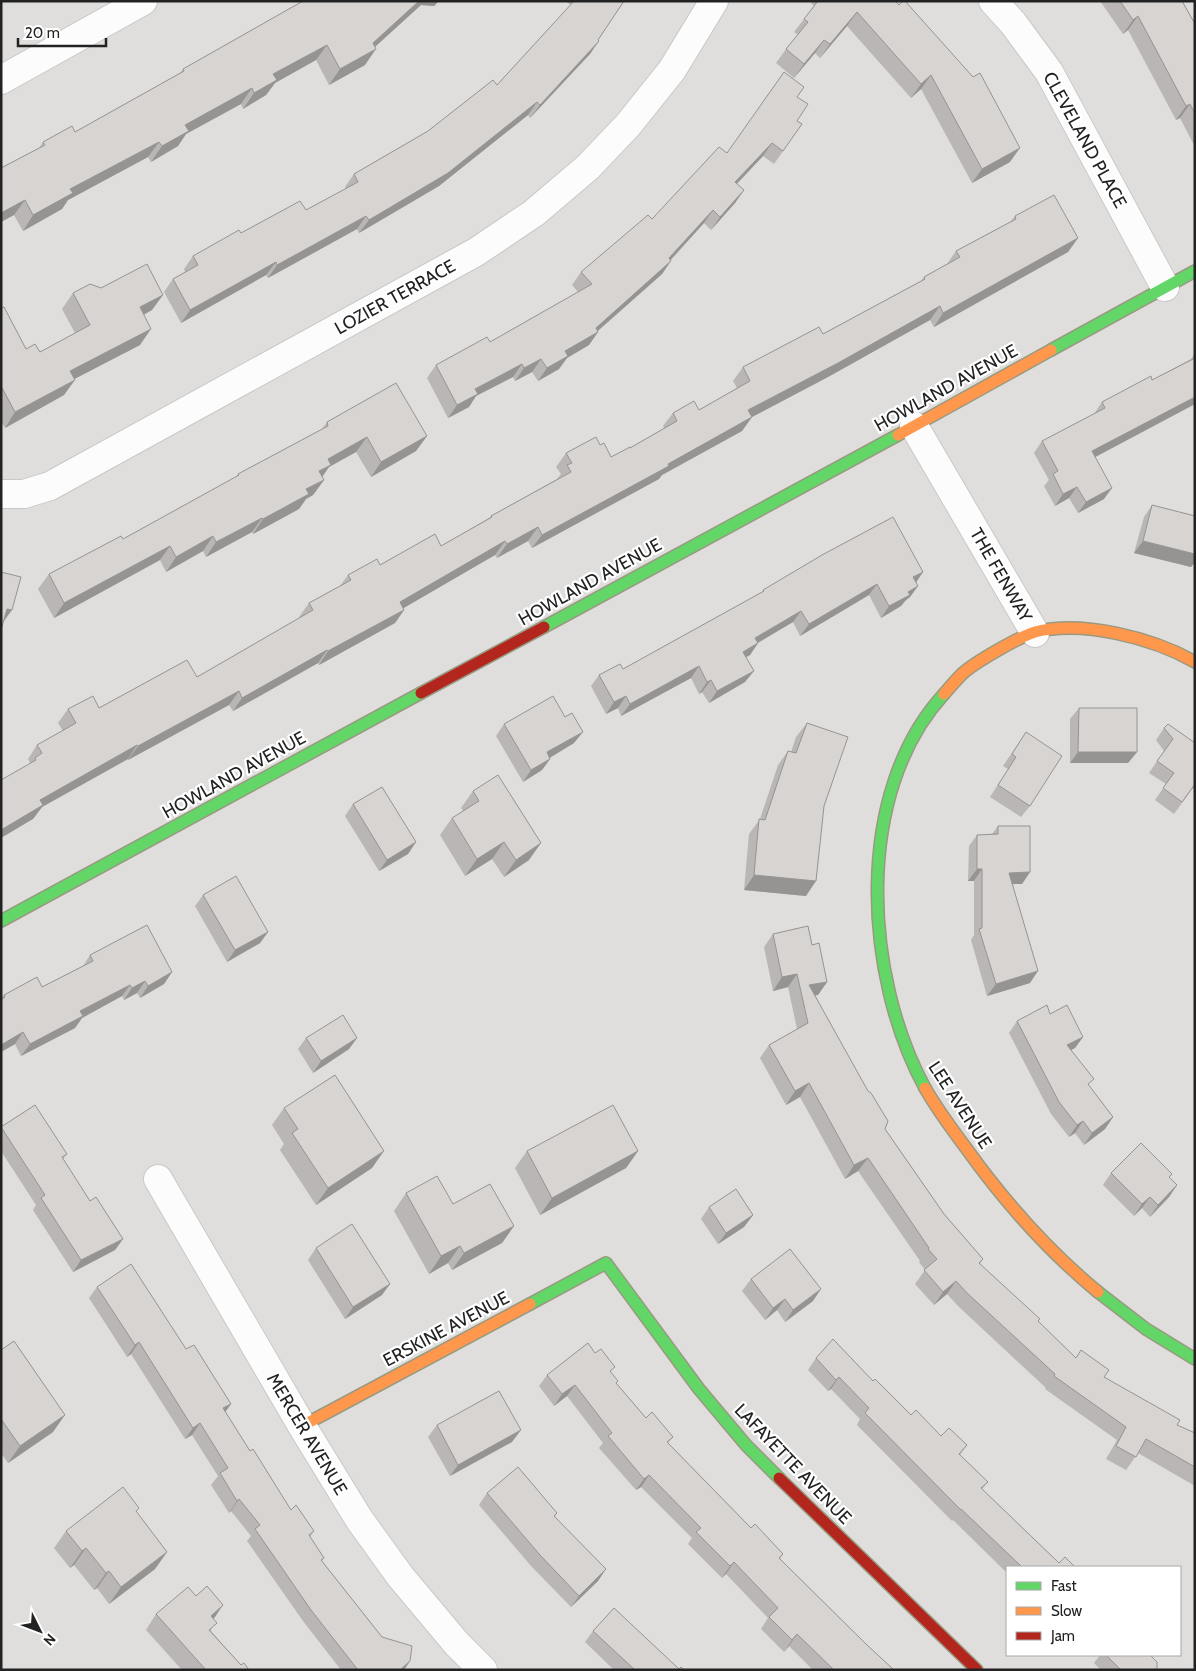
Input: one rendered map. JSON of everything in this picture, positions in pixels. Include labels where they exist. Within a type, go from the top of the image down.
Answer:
[{"type":"street","points":[[1,80],[143,1]]},
{"type":"street","name":"LOZIER TERRACE","points":[[1,494],[24,494],[50,486],[476,252],[534,213],[588,167],[628,125],[672,70],[714,1]]},
{"type":"street","name":"CLEVELAND PLACE","points":[[993,1],[1013,23],[1048,72],[1166,287]]},
{"type":"street","name":"HOWLAND AVENUE","points":[[1,921],[914,426],[1195,271]]},
{"type":"street","name":"THE FENWAY","points":[[914,426],[1035,632],[1066,628],[1100,631],[1146,642],[1195,662]]},
{"type":"street","name":"LEE AVENUE","points":[[1035,632],[990,653],[958,677],[930,707],[910,741],[891,792],[880,846],[876,900],[880,955],[892,1009],[911,1060],[934,1103],[986,1178],[1033,1232],[1084,1282],[1141,1325],[1195,1359]]},
{"type":"street","name":"MERCER AVENUE","points":[[158,1180],[302,1426],[359,1519],[400,1576],[457,1644],[483,1670]]},
{"type":"street","name":"ERSKINE AVENUE","points":[[302,1426],[606,1263]]},
{"type":"street","name":"LAFAYETTE AVENUE","points":[[606,1263],[699,1389],[746,1445],[977,1670]]},
{"type":"shaded area","points":[[1,1],[1195,1],[1195,1670],[1,1670]]},
{"type":"building","points":[[303,1],[419,1],[373,43],[376,49],[340,69],[327,45],[273,74],[277,80],[254,93],[252,88],[185,125],[189,131],[162,146],[159,142],[70,189],[73,193],[33,215],[25,200],[1,213],[1,168],[45,145],[43,142],[72,126],[75,132]]},
{"type":"building","points":[[574,1],[624,1],[599,41],[540,105],[537,102],[448,173],[369,220],[366,216],[277,265],[276,262],[190,310],[173,279],[198,265],[193,256],[239,230],[241,233],[300,201],[306,210],[358,182],[354,174],[428,131],[493,80],[497,85]]},
{"type":"building","points":[[818,1],[895,1],[899,5],[905,1],[973,77],[980,73],[1020,148],[982,169],[931,75],[921,84],[857,12],[830,44],[824,40],[804,64],[786,49],[808,22],[804,19]]},
{"type":"building","points":[[1120,1],[1182,1],[1195,24],[1195,114],[1190,104],[1186,106],[1138,16],[1133,20]]},
{"type":"building","points":[[784,72],[804,87],[797,97],[808,104],[797,121],[802,124],[783,151],[772,143],[735,182],[744,190],[720,217],[713,210],[669,258],[671,261],[596,328],[598,332],[565,351],[568,356],[547,368],[541,359],[524,368],[522,364],[475,389],[478,394],[457,405],[436,365],[487,337],[490,342],[592,284],[581,272],[648,215],[652,219],[719,147],[727,153]]},
{"type":"building","points":[[1054,195],[1078,238],[943,313],[940,306],[838,363],[748,410],[752,417],[668,464],[669,466],[542,535],[538,527],[507,544],[505,541],[400,602],[404,610],[327,650],[242,698],[239,691],[137,745],[40,800],[43,805],[1,830],[1,780],[36,760],[35,758],[42,753],[37,745],[76,723],[68,709],[93,696],[99,708],[187,660],[197,677],[313,610],[309,603],[351,580],[348,575],[377,559],[380,565],[435,534],[441,546],[571,472],[567,465],[572,463],[566,453],[596,437],[600,445],[604,443],[611,457],[630,448],[677,421],[673,413],[694,401],[699,410],[750,381],[743,367],[819,327],[823,334],[925,279],[924,277],[960,257],[956,251],[1016,219],[1015,216]]},
{"type":"building","points":[[147,264],[163,295],[140,307],[151,329],[70,371],[75,380],[15,412],[1,386],[1,308],[4,307],[26,349],[35,344],[40,352],[90,325],[73,293],[90,284],[101,288]]},
{"type":"building","points":[[1195,358],[1195,397],[1092,451],[1112,488],[1086,502],[1077,487],[1063,494],[1053,474],[1058,471],[1042,441],[1105,408],[1102,402],[1151,376],[1152,380]]},
{"type":"building","points":[[396,383],[427,436],[381,462],[367,437],[328,459],[331,465],[319,471],[324,480],[306,489],[309,494],[216,542],[213,536],[176,557],[170,546],[64,603],[49,574],[121,536],[123,539],[328,426],[327,422]]},
{"type":"building","points":[[1152,505],[1195,516],[1195,554],[1143,541]]},
{"type":"building","points":[[893,517],[923,572],[913,577],[918,586],[908,592],[910,595],[889,606],[877,584],[809,624],[801,611],[755,638],[758,643],[743,652],[754,671],[717,691],[711,680],[707,682],[699,666],[630,704],[626,696],[614,702],[599,675],[620,664],[623,669],[764,591],[822,555]]},
{"type":"building","points":[[1,572],[21,577],[12,610],[7,609],[1,630]]},
{"type":"building","points":[[553,696],[565,717],[572,713],[583,732],[547,752],[550,759],[531,770],[504,724]]},
{"type":"building","points":[[1079,708],[1137,708],[1137,752],[1078,752]]},
{"type":"building","points":[[807,723],[848,737],[824,806],[816,881],[754,875],[759,819],[765,820],[788,751],[796,753]]},
{"type":"building","points":[[1168,724],[1195,743],[1195,784],[1182,802],[1163,788],[1174,773],[1157,761],[1173,739],[1164,728]]},
{"type":"building","points":[[1026,732],[1062,756],[1030,806],[998,785],[1016,757],[1012,754]]},
{"type":"building","points":[[498,775],[541,843],[516,860],[504,842],[477,859],[452,818],[479,801],[473,791]]},
{"type":"building","points":[[382,787],[416,842],[387,860],[353,804]]},
{"type":"building","points":[[998,826],[1030,826],[1030,872],[1009,873],[1038,971],[996,984],[979,929],[982,928],[982,869],[977,869],[977,835],[998,834]]},
{"type":"building","points":[[236,876],[268,932],[235,950],[203,895]]},
{"type":"building","points":[[147,925],[172,972],[148,986],[145,981],[132,988],[130,985],[80,1011],[83,1016],[30,1044],[23,1032],[1,1045],[1,1000],[5,997],[4,995],[37,977],[42,987],[93,961],[90,955]]},
{"type":"building","points":[[808,926],[812,945],[819,943],[827,982],[809,985],[868,1091],[888,1121],[885,1129],[944,1214],[983,1259],[979,1263],[1040,1319],[1038,1321],[1076,1358],[1081,1350],[1109,1370],[1104,1377],[1180,1420],[1177,1425],[1195,1433],[1195,1467],[1146,1439],[1136,1457],[1116,1446],[1126,1427],[1054,1376],[1055,1374],[956,1281],[943,1292],[924,1270],[937,1259],[928,1249],[868,1158],[854,1165],[809,1083],[795,1091],[769,1045],[808,1023],[797,974],[782,977],[773,934]]},
{"type":"building","points":[[1047,1005],[1050,1014],[1067,1005],[1083,1037],[1067,1045],[1094,1079],[1088,1084],[1113,1117],[1092,1133],[1083,1121],[1077,1125],[1059,1102],[1017,1021]]},
{"type":"building","points":[[343,1015],[357,1038],[321,1061],[306,1038]]},
{"type":"building","points":[[335,1075],[384,1151],[328,1188],[292,1133],[298,1129],[284,1108]]},
{"type":"building","points":[[35,1105],[67,1154],[62,1157],[90,1201],[96,1197],[123,1239],[81,1260],[41,1198],[45,1195],[1,1127]]},
{"type":"building","points":[[613,1105],[638,1151],[552,1198],[527,1151]]},
{"type":"building","points":[[1141,1143],[1172,1174],[1169,1177],[1177,1185],[1158,1205],[1150,1197],[1142,1204],[1111,1173]]},
{"type":"building","points":[[437,1176],[453,1204],[490,1184],[514,1226],[464,1253],[460,1246],[441,1256],[406,1193]]},
{"type":"building","points":[[736,1189],[753,1215],[726,1233],[709,1207]]},
{"type":"building","points":[[352,1224],[390,1284],[353,1307],[316,1248]]},
{"type":"building","points":[[790,1249],[821,1289],[793,1310],[785,1299],[773,1308],[751,1279]]},
{"type":"building","points":[[131,1264],[186,1349],[194,1345],[231,1404],[223,1408],[250,1451],[253,1449],[291,1510],[296,1505],[314,1531],[309,1535],[324,1558],[321,1560],[382,1637],[412,1646],[410,1661],[400,1670],[358,1670],[311,1610],[255,1529],[260,1525],[239,1499],[237,1501],[220,1473],[228,1468],[200,1423],[193,1428],[139,1342],[135,1345],[97,1287]]},
{"type":"building","points":[[833,1339],[873,1381],[875,1379],[911,1415],[916,1410],[941,1436],[949,1428],[967,1445],[959,1454],[988,1482],[981,1488],[1059,1563],[1065,1557],[1074,1566],[1021,1566],[961,1510],[865,1413],[869,1408],[839,1377],[836,1380],[816,1358]]},
{"type":"building","points":[[14,1341],[65,1415],[20,1446],[1,1419],[1,1350]]},
{"type":"building","points":[[588,1343],[595,1353],[601,1349],[615,1367],[610,1371],[618,1381],[616,1383],[646,1418],[652,1412],[673,1437],[667,1442],[751,1528],[755,1524],[783,1554],[779,1558],[894,1670],[834,1670],[797,1634],[792,1640],[769,1617],[778,1608],[734,1562],[730,1566],[696,1532],[701,1528],[649,1475],[644,1479],[608,1436],[612,1433],[575,1385],[562,1394],[547,1375]]},
{"type":"building","points":[[499,1391],[521,1430],[458,1465],[437,1425]]},
{"type":"building","points":[[518,1467],[557,1513],[554,1516],[606,1569],[579,1596],[540,1555],[487,1493]]},
{"type":"building","points":[[123,1487],[139,1508],[136,1511],[167,1552],[121,1587],[109,1571],[106,1573],[86,1548],[82,1551],[66,1531]]},
{"type":"building","points":[[207,1586],[223,1605],[211,1616],[217,1623],[209,1630],[241,1665],[244,1663],[249,1670],[206,1670],[156,1614],[188,1587],[196,1596]]},
{"type":"building","points":[[614,1608],[679,1669],[681,1667],[684,1670],[635,1670],[593,1631]]},
{"type":"building","points":[[1107,1656],[1151,1656],[1157,1662],[1157,1670],[1121,1670]]},
{"type":"traffic: fast","points":[[1051,350],[1195,271]]},
{"type":"traffic: fast","points":[[544,627],[898,435]]},
{"type":"traffic: fast","points":[[1,921],[421,693]]},
{"type":"traffic: fast","points":[[925,1088],[905,1043],[889,993],[880,940],[878,886],[882,833],[894,782],[915,735],[944,694]]},
{"type":"traffic: fast","points":[[530,1304],[606,1263],[699,1389],[746,1445],[779,1478]]},
{"type":"traffic: fast","points":[[1098,1292],[1146,1329],[1195,1359]]},
{"type":"traffic: slow","points":[[898,435],[1051,350]]},
{"type":"traffic: slow","points":[[944,694],[968,669],[1008,644],[1035,632],[1054,629],[1096,630],[1139,639],[1178,653],[1195,662]]},
{"type":"traffic: slow","points":[[925,1088],[980,1168],[1011,1206],[1061,1259],[1098,1292]]},
{"type":"traffic: slow","points":[[302,1426],[530,1304]]},
{"type":"traffic: jam","points":[[421,693],[544,627]]},
{"type":"traffic: jam","points":[[779,1478],[977,1670]]}]
